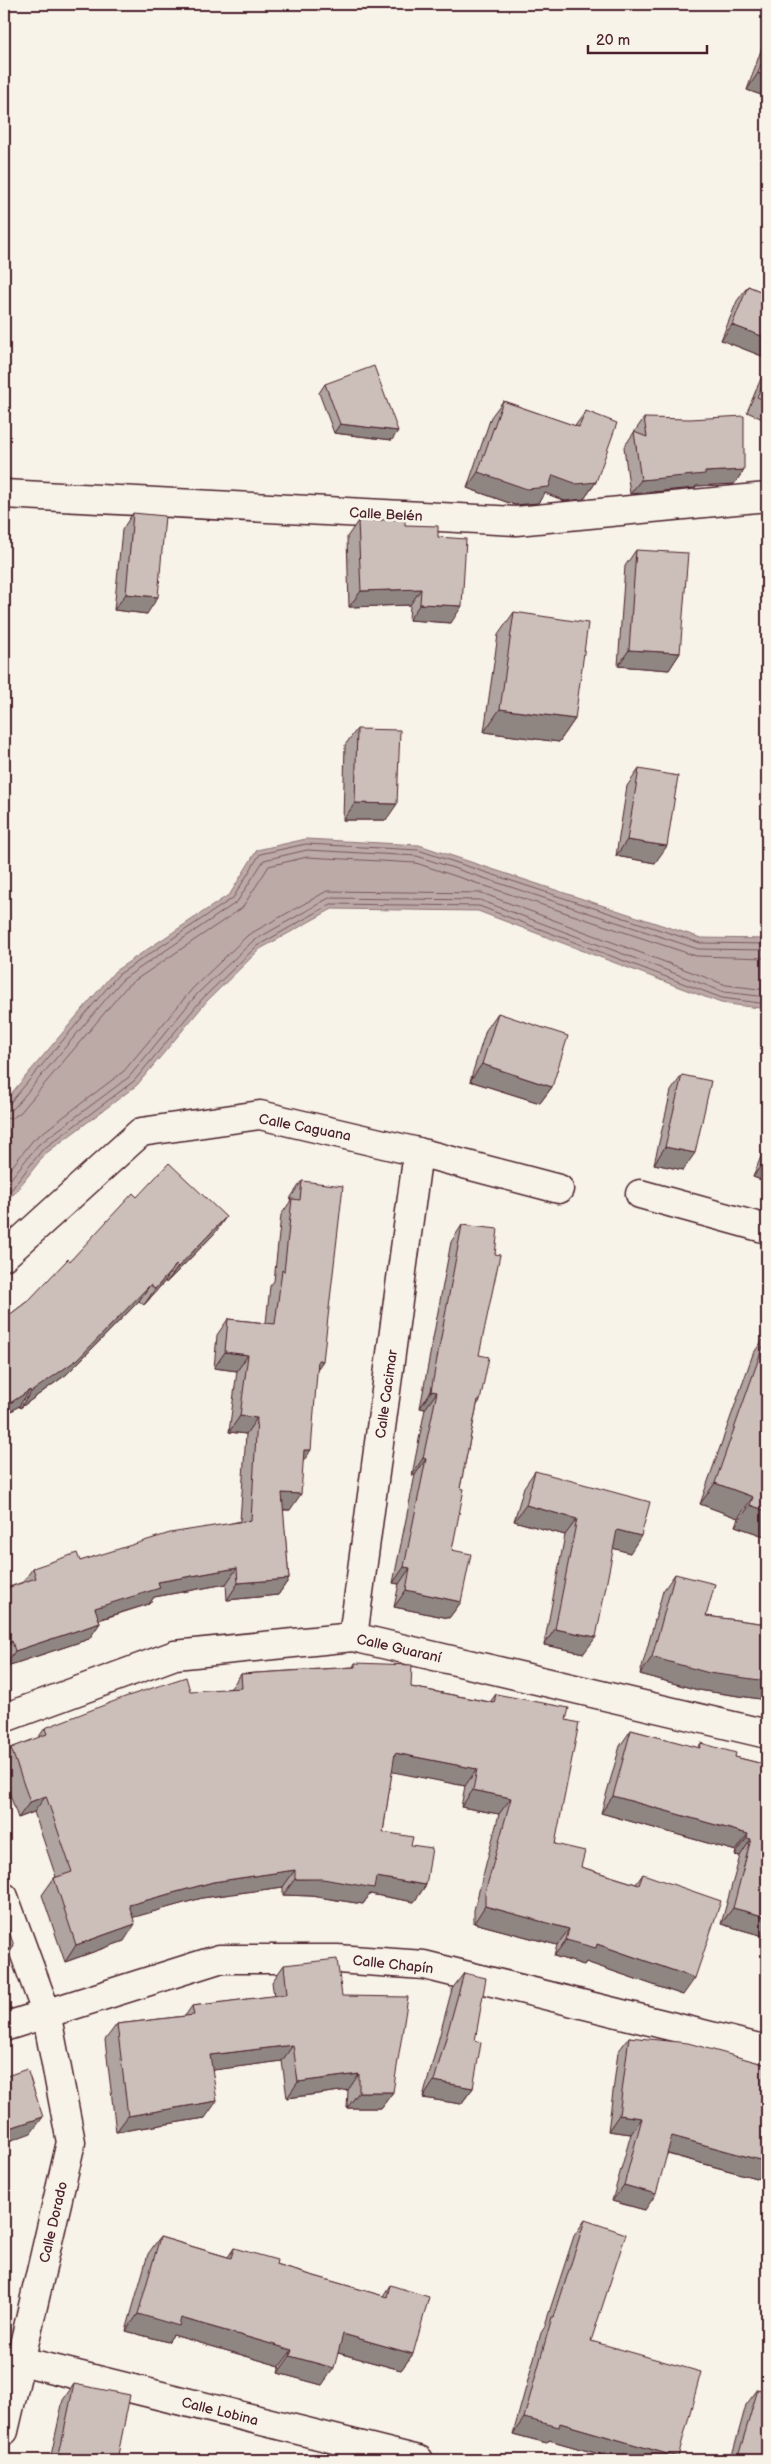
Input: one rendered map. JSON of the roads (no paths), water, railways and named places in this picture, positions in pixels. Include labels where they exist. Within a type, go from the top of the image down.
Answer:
[{"type":"street","name":"Calle Belén","points":[[4,494],[516,522],[767,497]]},
{"type":"street","name":"Calle Caguana","points":[[4,1256],[141,1132],[260,1116],[418,1152],[559,1189]]},
{"type":"street","name":"Calle Cacimar","points":[[353,1637],[418,1152]]},
{"type":"street","points":[[640,1194],[767,1229]]},
{"type":"street","name":"Calle Guaraní","points":[[4,1718],[176,1655],[353,1637],[767,1734]]},
{"type":"street","name":"Calle Dorado","points":[[4,1897],[46,2012],[71,2142],[4,2431]]},
{"type":"street","name":"Calle Chapín","points":[[4,2027],[46,2012],[219,1959],[337,1959],[424,1965],[767,2050]]},
{"type":"street","name":"Calle Lobina","points":[[21,2362],[420,2460]]},
{"type":"water","points":[[306,839],[419,845],[701,938],[767,939],[767,1009],[721,1003],[478,911],[332,909],[260,949],[207,1001],[137,1085],[45,1154],[14,1194],[4,1199],[4,1102],[115,971],[230,894],[257,850]]}]
